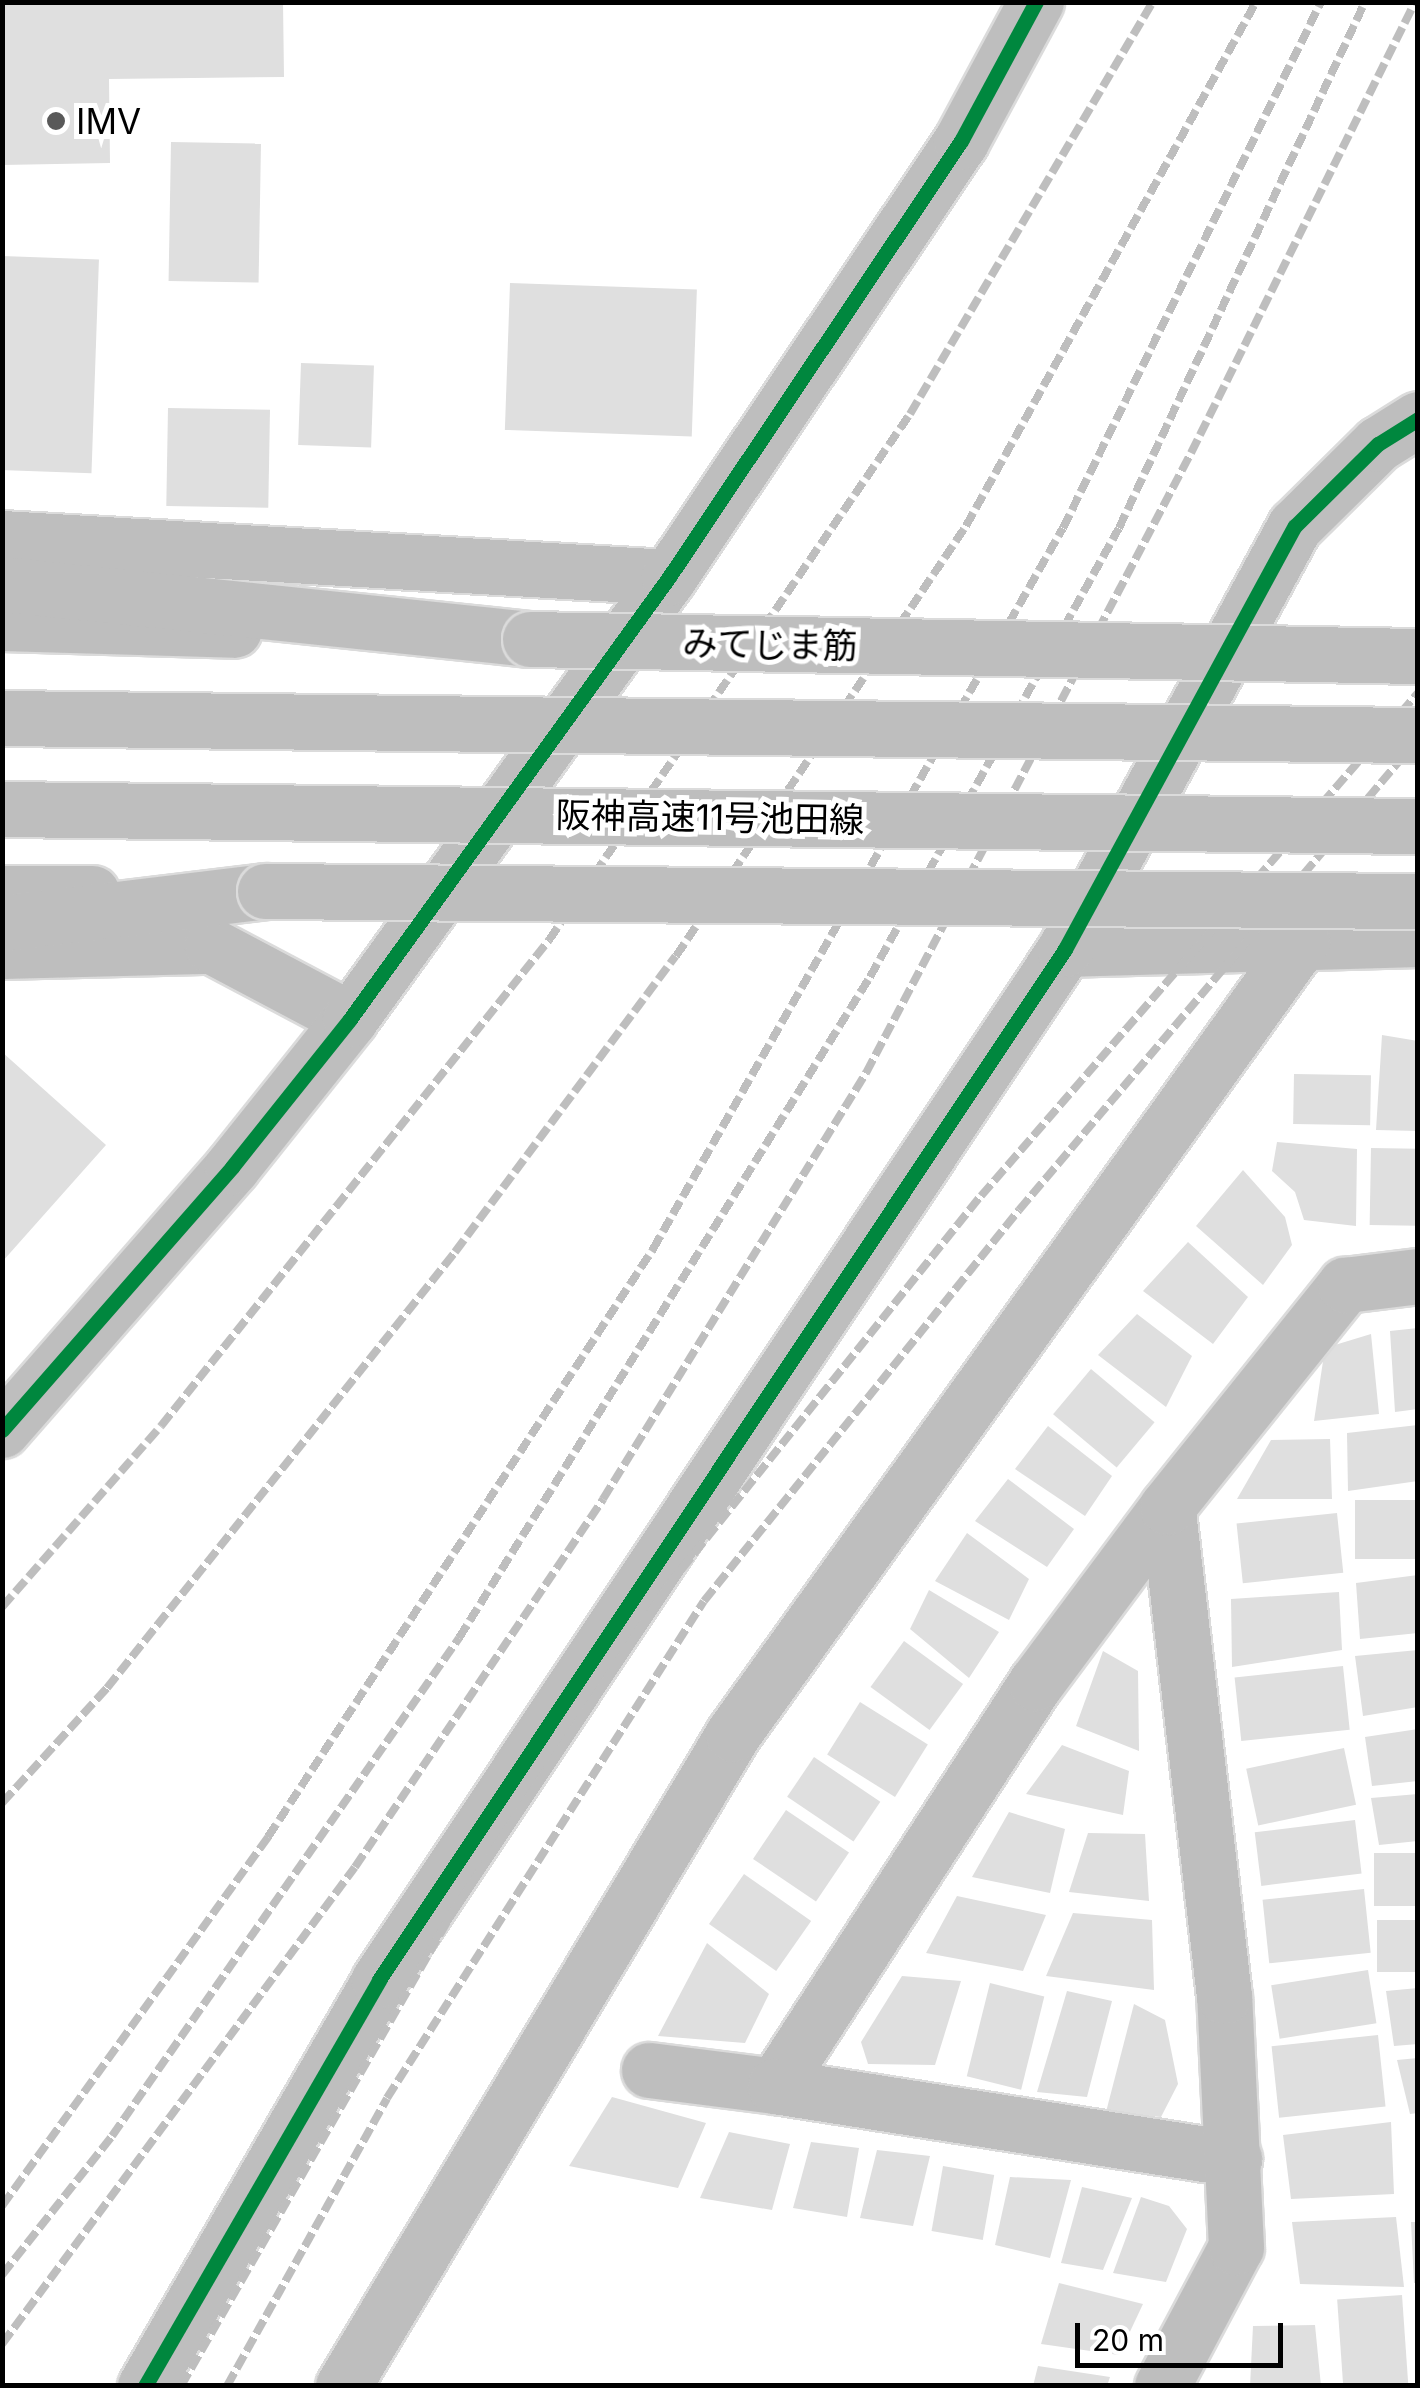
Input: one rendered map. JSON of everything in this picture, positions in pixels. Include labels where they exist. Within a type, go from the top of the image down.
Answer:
[{"type":"main road","points":[[2,1430],[232,1167],[350,1019],[669,577],[960,141],[1036,2]]},
{"type":"main road","points":[[145,2386],[380,1980],[1065,949],[1295,526],[1378,444],[1418,420]]},
{"type":"main road","points":[[2,538],[669,577]]},
{"type":"main road","points":[[2,584],[530,639]]},
{"type":"main road","name":"みてじま筋","points":[[2,623],[530,639],[1418,656]]},
{"type":"main road","points":[[2,718],[1418,735]]},
{"type":"main road","name":"阪神高速11号池田線","points":[[2,809],[1418,826]]},
{"type":"main road","points":[[2,924],[264,891]]},
{"type":"main road","points":[[2,894],[264,891],[1418,901]]},
{"type":"main road","points":[[1065,949],[1418,939]]},
{"type":"main road","points":[[343,2386],[732,1734],[1302,941]]},
{"type":"main road","points":[[2,951],[212,946],[350,1019]]},
{"type":"main road","points":[[775,2086],[1036,1683],[1167,1507],[1344,1285],[1418,1276]]},
{"type":"main road","points":[[1162,2386],[1236,2246],[1224,1996],[1167,1507]]},
{"type":"main road","points":[[650,2070],[775,2086],[1234,2159]]},
{"type":"building","name":"IMV","points":[[2,2],[283,2],[284,77],[109,79],[110,163],[2,165]]},
{"type":"building","points":[[171,142],[261,144],[259,283],[169,281]]},
{"type":"building","points":[[2,256],[99,259],[91,473],[2,470]]},
{"type":"building","points":[[510,283],[697,290],[692,436],[505,430]]},
{"type":"building","points":[[301,363],[374,366],[371,447],[298,445]]},
{"type":"building","points":[[168,408],[270,410],[268,508],[166,506]]},
{"type":"building","points":[[1382,1035],[1418,1041],[1418,1131],[1376,1130]]},
{"type":"building","points":[[2,1052],[106,1145],[2,1262]]},
{"type":"building","points":[[1294,1074],[1371,1075],[1370,1125],[1293,1124]]},
{"type":"building","points":[[1277,1142],[1357,1149],[1356,1226],[1304,1220],[1295,1192],[1272,1171]]},
{"type":"building","points":[[1371,1148],[1418,1149],[1417,1226],[1370,1225]]},
{"type":"building","points":[[1243,1170],[1285,1217],[1292,1245],[1263,1285],[1196,1226]]},
{"type":"building","points":[[1188,1242],[1248,1297],[1213,1344],[1143,1291]]},
{"type":"building","points":[[1137,1314],[1192,1356],[1166,1407],[1098,1355]]},
{"type":"building","points":[[1418,1328],[1418,1409],[1395,1412],[1390,1331]]},
{"type":"building","points":[[1371,1334],[1379,1414],[1314,1421],[1325,1348]]},
{"type":"building","points":[[1091,1369],[1155,1422],[1117,1468],[1053,1414]]},
{"type":"building","points":[[1418,1425],[1418,1481],[1348,1491],[1347,1433]]},
{"type":"building","points":[[1048,1426],[1112,1476],[1085,1516],[1015,1469]]},
{"type":"building","points":[[1330,1439],[1332,1499],[1237,1499],[1271,1440]]},
{"type":"building","points":[[1008,1479],[1074,1529],[1047,1567],[975,1521]]},
{"type":"building","points":[[1355,1500],[1418,1500],[1418,1559],[1355,1559]]},
{"type":"building","points":[[1337,1513],[1343,1573],[1243,1583],[1237,1524]]},
{"type":"building","points":[[967,1533],[1029,1579],[1009,1620],[935,1581]]},
{"type":"building","points":[[1418,1575],[1418,1633],[1360,1639],[1356,1583]]},
{"type":"building","points":[[929,1590],[999,1632],[969,1678],[910,1629]]},
{"type":"building","points":[[1339,1592],[1342,1650],[1232,1667],[1231,1599]]},
{"type":"building","points":[[904,1641],[963,1684],[930,1730],[870,1687]]},
{"type":"building","points":[[1418,1650],[1418,1707],[1363,1716],[1355,1656]]},
{"type":"building","points":[[1103,1651],[1138,1671],[1139,1751],[1076,1726]]},
{"type":"building","points":[[1343,1666],[1350,1730],[1241,1741],[1235,1677]]},
{"type":"building","points":[[860,1702],[928,1744],[895,1797],[827,1755]]},
{"type":"building","points":[[1418,1729],[1418,1781],[1372,1786],[1365,1737]]},
{"type":"building","points":[[1062,1745],[1129,1771],[1123,1815],[1026,1794]]},
{"type":"building","points":[[1344,1748],[1356,1805],[1258,1826],[1246,1769]]},
{"type":"building","points":[[814,1757],[880,1802],[853,1842],[787,1797]]},
{"type":"building","points":[[1418,1794],[1418,1841],[1379,1845],[1371,1798]]},
{"type":"building","points":[[786,1810],[849,1852],[816,1901],[753,1859]]},
{"type":"building","points":[[1009,1812],[1065,1829],[1050,1893],[972,1877]]},
{"type":"building","points":[[1355,1820],[1362,1874],[1261,1886],[1255,1832]]},
{"type":"building","points":[[1088,1833],[1145,1834],[1149,1901],[1069,1892]]},
{"type":"building","points":[[1374,1853],[1418,1853],[1418,1906],[1374,1906]]},
{"type":"building","points":[[744,1874],[811,1921],[776,1971],[709,1924]]},
{"type":"building","points":[[1364,1889],[1371,1953],[1269,1963],[1263,1900]]},
{"type":"building","points":[[957,1896],[1046,1915],[1023,1971],[926,1953]]},
{"type":"building","points":[[1073,1913],[1152,1920],[1154,1990],[1046,1976]]},
{"type":"building","points":[[1377,1920],[1418,1920],[1418,1972],[1377,1972]]},
{"type":"building","points":[[707,1943],[769,1994],[745,2043],[658,2036]]},
{"type":"building","points":[[1368,1970],[1376,2023],[1280,2039],[1271,1985]]},
{"type":"building","points":[[902,1976],[961,1981],[935,2065],[868,2064],[861,2042]]},
{"type":"building","points":[[990,1983],[1044,1997],[1021,2090],[967,2076]]},
{"type":"building","points":[[1418,1988],[1418,2044],[1394,2046],[1386,1991]]},
{"type":"building","points":[[1067,1991],[1112,2001],[1087,2097],[1037,2092]]},
{"type":"building","points":[[1134,2004],[1165,2020],[1178,2084],[1161,2117],[1106,2112]]},
{"type":"building","points":[[1378,2035],[1386,2107],[1279,2118],[1272,2046]]},
{"type":"building","points":[[1418,2058],[1418,2113],[1410,2114],[1397,2060]]},
{"type":"building","points":[[612,2097],[706,2123],[678,2188],[569,2166]]},
{"type":"building","points":[[1391,2122],[1394,2194],[1291,2199],[1283,2135]]},
{"type":"building","points":[[729,2132],[790,2144],[772,2210],[700,2198]]},
{"type":"building","points":[[811,2142],[859,2148],[847,2217],[793,2208]]},
{"type":"building","points":[[877,2150],[930,2156],[913,2226],[860,2218]]},
{"type":"building","points":[[943,2166],[994,2175],[983,2240],[932,2231]]},
{"type":"building","points":[[1010,2177],[1071,2180],[1050,2258],[995,2245]]},
{"type":"building","points":[[1082,2187],[1132,2198],[1103,2270],[1061,2263]]},
{"type":"building","points":[[1141,2197],[1169,2206],[1187,2229],[1166,2282],[1113,2273]]},
{"type":"building","points":[[1396,2217],[1404,2287],[1300,2284],[1292,2222]]},
{"type":"building","points":[[1411,2222],[1418,2222],[1418,2283],[1414,2283]]},
{"type":"building","points":[[1059,2283],[1143,2304],[1119,2355],[1041,2344]]},
{"type":"building","points":[[1402,2295],[1408,2386],[1343,2386],[1337,2300]]},
{"type":"building","points":[[1315,2325],[1321,2386],[1250,2386],[1253,2326]]},
{"type":"building","points":[[1038,2366],[1110,2377],[1107,2386],[1033,2386]]},
{"type":"railway","points":[[2,1607],[161,1426],[549,940],[910,414],[1153,2]]},
{"type":"railway","points":[[2,1803],[107,1688],[455,1252],[676,956],[966,526],[1256,2]]},
{"type":"railway","points":[[2,2206],[268,1837],[653,1249],[1063,528],[1321,2]]},
{"type":"railway","points":[[2,2275],[112,2136],[459,1638],[870,977],[1119,528],[1365,2]]},
{"type":"railway","points":[[2,2344],[355,1867],[603,1499],[866,1073],[1191,453],[1415,2]]},
{"type":"railway","points":[[181,2386],[451,1915],[669,1585],[981,1196],[1418,693]]},
{"type":"railway","points":[[227,2386],[387,2098],[704,1601],[1019,1210],[1418,739]]},
{"type":"cycle path","points":[[2,1430],[232,1167],[350,1019],[669,577],[961,141],[1036,2]]},
{"type":"cycle path","points":[[145,2386],[379,1980],[1065,949],[1295,526],[1378,444],[1418,419]]},
{"type":"place","name":"IMV","points":[[56,121]]}]
